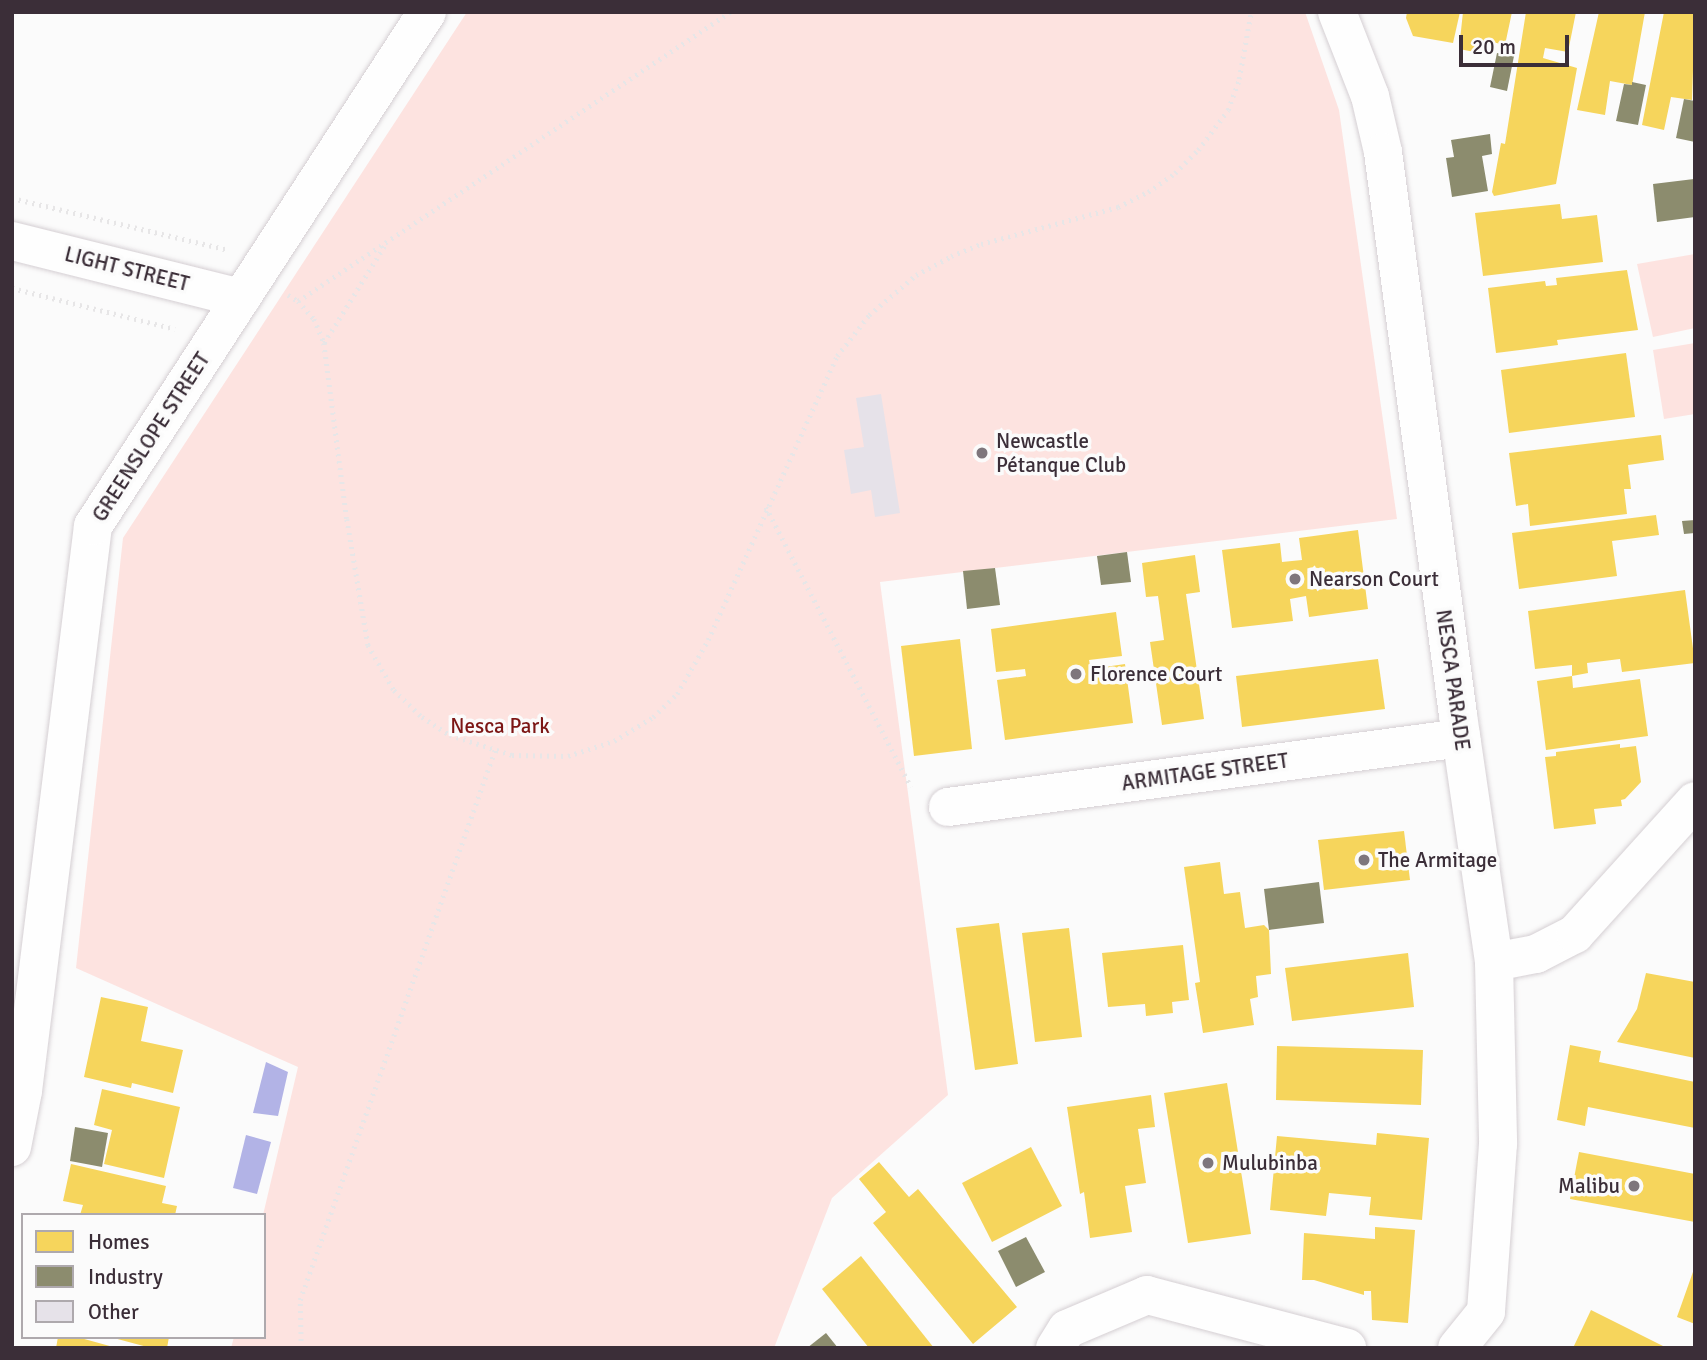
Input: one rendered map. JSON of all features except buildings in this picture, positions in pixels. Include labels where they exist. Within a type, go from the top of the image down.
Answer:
[{"type":"street","name":"GREENSLOPE STREET","points":[[18,1089],[93,526],[427,12]]},
{"type":"street","name":"NESCA PARADE","points":[[1336,12],[1370,96],[1384,152],[1461,738],[1494,962],[1498,1144],[1486,1312],[1457,1348]]},
{"type":"street","name":"LIGHT STREET","points":[[12,241],[241,298]]},
{"type":"street","name":"ARMITAGE STREET","points":[[948,807],[1461,738]]},
{"type":"street","points":[[1494,962],[1536,954],[1575,934],[1695,801]]},
{"type":"street","points":[[12,1147],[18,1089]]},
{"type":"street","points":[[1055,1348],[1067,1329],[1147,1295],[1347,1348]]},
{"type":"path","points":[[298,301],[730,12]]},
{"type":"path","points":[[284,292],[298,301],[314,319],[324,343],[347,519],[368,645],[394,690],[422,717],[450,735],[495,750],[539,758],[568,755],[614,741],[653,717],[677,694],[704,649],[766,507],[837,356],[869,315],[916,275],[951,256],[981,244],[1118,206],[1148,192],[1175,173],[1198,150],[1228,110],[1239,79],[1250,12]]},
{"type":"path","points":[[12,198],[229,250]]},
{"type":"path","points":[[324,343],[385,244]]},
{"type":"path","points":[[12,288],[176,329]]},
{"type":"path","points":[[766,507],[911,788]]},
{"type":"path","points":[[301,1348],[300,1300],[495,750]]},
{"type":"green space","name":"Nesca Park","points":[[467,12],[1305,12],[1339,110],[1397,519],[880,582],[948,1095],[832,1198],[774,1348],[231,1348],[233,1339],[266,1339],[266,1213],[263,1213],[298,1067],[76,968],[123,538]]},
{"type":"green space","points":[[1695,254],[1695,328],[1653,337],[1637,264]]},
{"type":"green space","points":[[1695,343],[1695,414],[1664,419],[1653,350]]},
{"type":"water","points":[[266,1062],[288,1072],[278,1116],[253,1113]]},
{"type":"water","points":[[246,1135],[271,1142],[257,1194],[233,1188]]},
{"type":"place","name":"Newcastle Pétanque Club","points":[[982,453]]},
{"type":"place","name":"Nearson Court","points":[[1295,579]]},
{"type":"place","name":"Florence Court","points":[[1076,674]]},
{"type":"place","name":"The Armitage","points":[[1364,860]]},
{"type":"place","name":"Mulubinba","points":[[1208,1163]]},
{"type":"place","name":"Malibu","points":[[1634,1186]]}]
